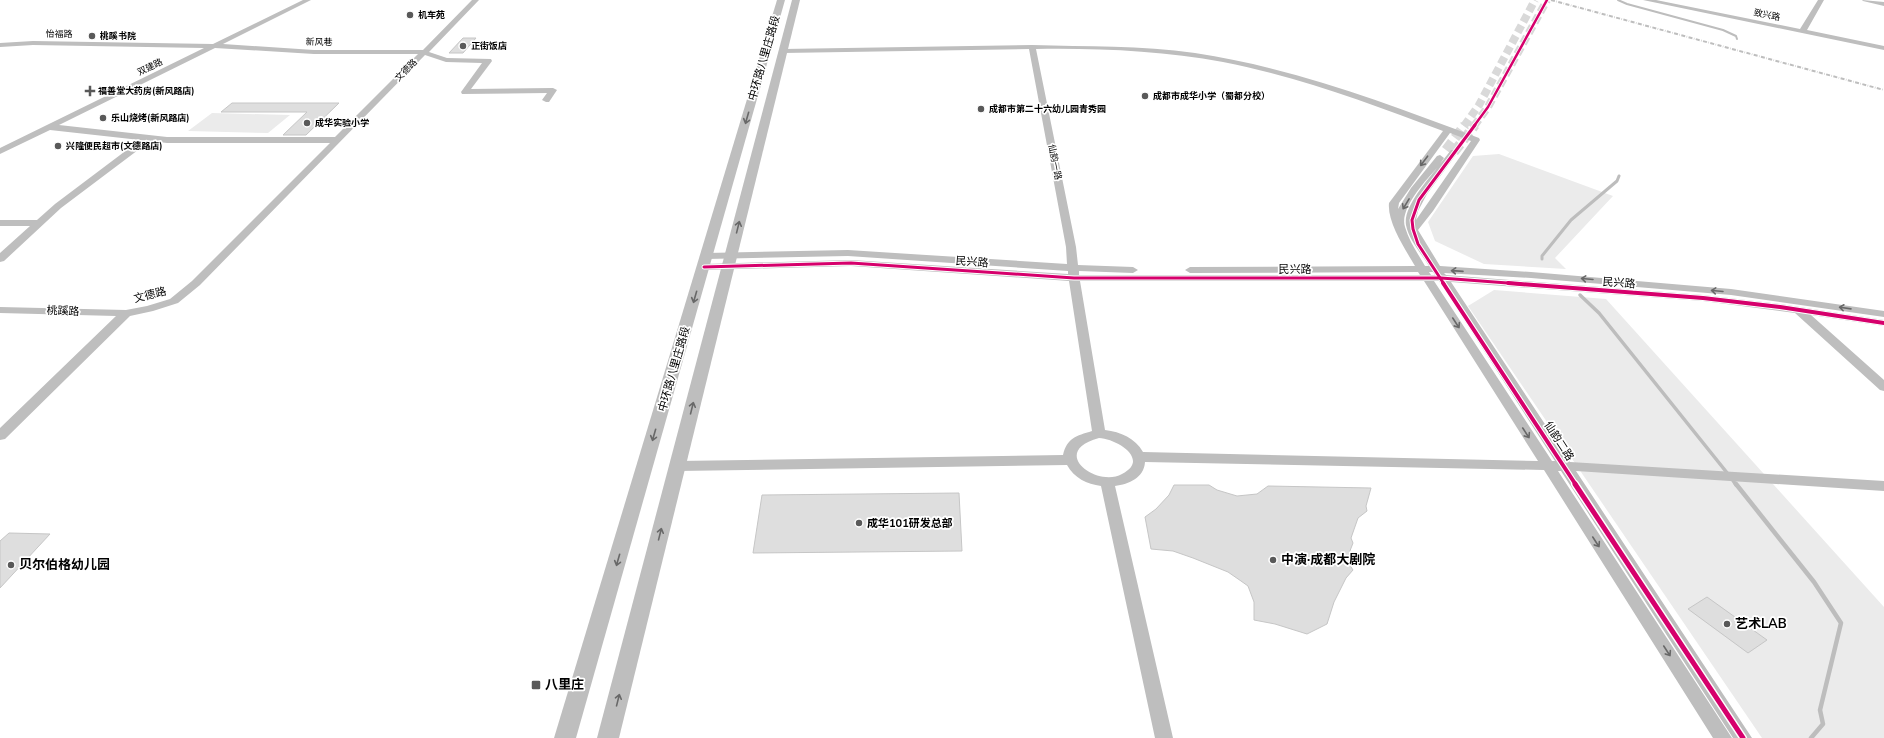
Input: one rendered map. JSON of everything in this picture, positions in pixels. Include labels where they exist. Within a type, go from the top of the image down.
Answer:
[{"type":"main road","name":"中环路八里庄路段","points":[[608,738],[783,51],[787,2]]},
{"type":"main road","name":"中环路八里庄路段","points":[[565,738],[705,261],[787,2]]},
{"type":"street","name":"双建路","points":[[0,151],[308,0]]},
{"type":"street","name":"文德路","points":[[0,436],[126,313],[149,309],[174,301],[196,283],[476,0]]},
{"type":"street","name":"致兴路","points":[[1646,0],[1884,48]]},
{"type":"street","points":[[1802,32],[1821,0]]},
{"type":"street","points":[[1865,0],[1884,4]]},
{"type":"street","name":"怡福路","points":[[0,45],[33,43],[214,46]]},
{"type":"street","name":"新风巷","points":[[214,46],[307,52],[423,52],[446,60],[488,61],[465,92],[553,90],[546,100]]},
{"type":"street","points":[[783,51],[1032,47],[1123,48],[1222,59],[1277,72],[1344,92],[1476,140],[1430,209],[1413,230]]},
{"type":"street","name":"仙韵一路","points":[[1032,47],[1071,247],[1099,434]]},
{"type":"street","points":[[50,127],[167,140],[337,140]]},
{"type":"street","name":"仙韵二路","points":[[1448,130],[1394,202],[1393,212],[1400,227],[1564,466],[1742,738]]},
{"type":"street","points":[[0,259],[58,206],[148,138]]},
{"type":"street","points":[[1436,146],[1453,148],[1467,154]]},
{"type":"street","points":[[1400,227],[1400,215],[1404,205],[1450,151],[1413,212],[1411,219],[1413,230]]},
{"type":"street","points":[[0,223],[38,223]]},
{"type":"street","name":"仙韵二路","points":[[1413,230],[1431,274],[1547,466],[1723,738]]},
{"type":"street","name":"民兴路","points":[[705,261],[851,263],[1074,273],[1531,274],[1716,290],[1884,314]]},
{"type":"street","name":"民兴路","points":[[1431,274],[1703,298],[1799,310],[1884,324]]},
{"type":"street","points":[[1787,300],[1884,387]]},
{"type":"street","name":"桃蹊路","points":[[0,310],[126,313]]},
{"type":"street","points":[[1099,434],[1120,438],[1136,450],[1139,457],[1139,465],[1136,471],[1129,477],[1119,481],[1107,482],[1094,480],[1083,475],[1075,468],[1070,460],[1070,452],[1073,444],[1080,438],[1099,434]]},
{"type":"street","points":[[1139,457],[1564,466],[1884,486]]},
{"type":"street","points":[[678,466],[1070,460]]},
{"type":"street","points":[[1107,482],[1164,738]]},
{"type":"shaded area","points":[[212,113],[290,115],[268,133],[188,131]]},
{"type":"shaded area","points":[[1499,154],[1613,196],[1555,258],[1566,269],[1484,264],[1435,241],[1428,222],[1473,156]]},
{"type":"shaded area","points":[[1494,290],[1606,299],[1884,607],[1884,738],[1762,738],[1468,306]]},
{"type":"building","name":"正街饭店","points":[[463,38],[476,38],[463,53],[449,53]]},
{"type":"building","name":"成华实验小学","points":[[232,103],[339,103],[306,135],[283,135],[307,112],[221,112]]},
{"type":"building","name":"中演·成都大剧院","points":[[1174,485],[1209,485],[1217,490],[1237,496],[1257,494],[1268,486],[1371,488],[1366,506],[1367,511],[1358,518],[1351,538],[1353,543],[1348,556],[1349,564],[1353,570],[1346,578],[1334,602],[1327,624],[1307,634],[1275,624],[1254,620],[1254,602],[1248,586],[1228,572],[1173,551],[1151,549],[1145,517],[1156,509],[1169,495]]},
{"type":"building","name":"成华101研发总部","points":[[959,493],[962,551],[753,553],[762,495]]},
{"type":"building","name":"贝尔伯格幼儿园","points":[[9,533],[50,534],[0,588],[0,541]]},
{"type":"building","name":"艺术LAB","points":[[1707,597],[1767,640],[1748,653],[1688,609]]},
{"type":"waterway","points":[[1618,0],[1627,4],[1723,30],[1736,36],[1737,39]]},
{"type":"waterway","points":[[1542,259],[1542,256],[1571,220],[1617,181],[1619,176]]},
{"type":"waterway","points":[[1580,295],[1599,313],[1728,474]]},
{"type":"waterway","points":[[1732,479],[1736,485]]},
{"type":"waterway","points":[[1736,484],[1814,582],[1841,623],[1820,710],[1823,724],[1811,738]]},
{"type":"tunnel","points":[[1464,126],[1479,105],[1535,0]]},
{"type":"tunnel","points":[[1474,126],[1488,107],[1547,0]]},
{"type":"tunnel","points":[[1446,150],[1465,125]]},
{"type":"tunnel","points":[[1454,152],[1475,125]]},
{"type":"railway","points":[[1551,0],[1884,90]]},
{"type":"cycle path","points":[[1547,0],[1488,107],[1419,200],[1412,220],[1413,229],[1418,244],[1434,269],[1743,738]]},
{"type":"cycle path","points":[[704,267],[851,263],[1074,278],[1441,278],[1703,298],[1780,307],[1884,323]]},
{"type":"place","name":"机车苑","points":[[410,15]]},
{"type":"place","name":"桃蹊书院","points":[[92,36]]},
{"type":"place","name":"正街饭店","points":[[463,46]]},
{"type":"place","name":"福善堂大药房(新风路店)","points":[[90,91]]},
{"type":"place","name":"成都市成华小学（蜀都分校）","points":[[1145,96]]},
{"type":"place","name":"成都市第二十六幼儿园青秀园","points":[[981,109]]},
{"type":"place","name":"乐山烧烤(新风路店)","points":[[103,118]]},
{"type":"place","name":"成华实验小学","points":[[307,123]]},
{"type":"place","name":"兴隆便民超市(文德路店)","points":[[58,146]]},
{"type":"place","name":"成华101研发总部","points":[[859,523]]},
{"type":"place","name":"中演·成都大剧院","points":[[1273,560]]},
{"type":"place","name":"贝尔伯格幼儿园","points":[[11,565]]},
{"type":"place","name":"艺术LAB","points":[[1727,624]]},
{"type":"place","name":"八里庄","points":[[536,685]]}]
